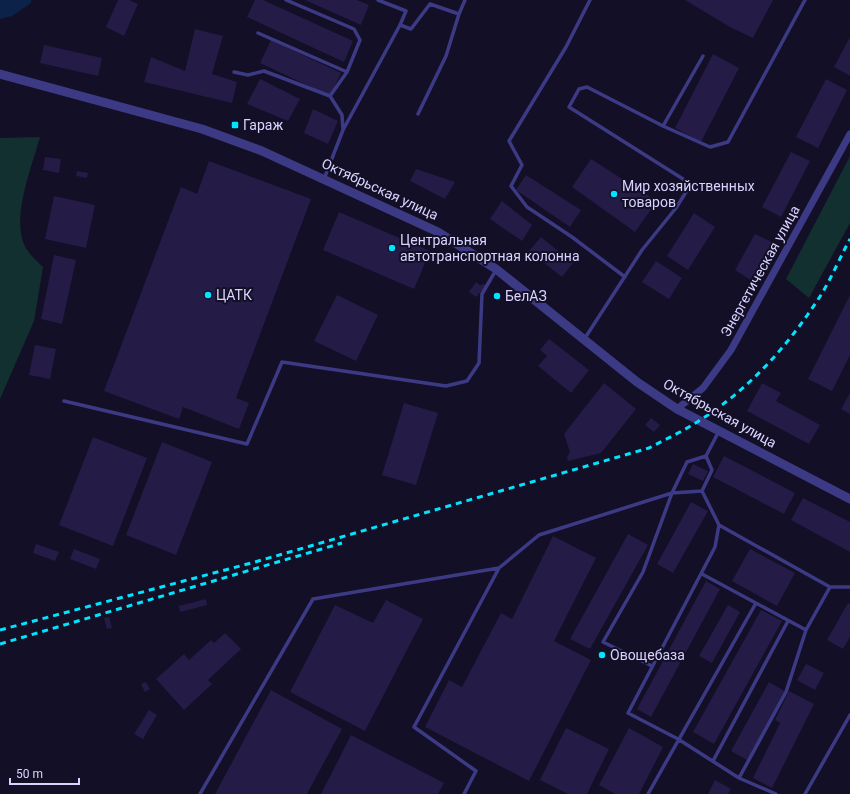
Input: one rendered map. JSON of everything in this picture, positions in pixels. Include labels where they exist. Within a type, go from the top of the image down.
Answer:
[{"type":"street","name":"Октябрьская улица","points":[[0,74],[233,139],[324,178],[438,232],[496,269],[637,382],[677,409],[850,499]]},
{"type":"street","name":"Энергетическая улица","points":[[677,409],[703,388],[731,350],[850,134]]},
{"type":"lane","points":[[286,0],[354,29],[360,40],[348,72],[330,96]]},
{"type":"lane","points":[[324,178],[343,130],[400,25],[406,11],[378,0]]},
{"type":"lane","points":[[418,114],[446,56],[458,14],[465,0]]},
{"type":"lane","points":[[590,0],[566,47],[509,142],[522,165],[511,186],[527,207],[572,237],[625,277]]},
{"type":"lane","points":[[584,339],[642,250],[676,208],[691,184],[569,106],[579,89],[588,87],[663,126],[710,147],[728,142],[804,0]]},
{"type":"lane","points":[[400,25],[411,29],[431,2],[458,14]]},
{"type":"lane","points":[[258,33],[348,72]]},
{"type":"lane","points":[[663,126],[703,56]]},
{"type":"lane","points":[[234,72],[248,75],[264,71],[330,96],[342,115],[343,130]]},
{"type":"lane","points":[[64,401],[247,444],[282,362],[446,386],[468,381],[479,363],[482,294],[496,269]]},
{"type":"lane","points":[[652,666],[603,642],[643,572],[672,494],[687,462],[706,456],[719,430]]},
{"type":"lane","points":[[702,491],[712,470],[706,456]]},
{"type":"lane","points":[[464,794],[476,771],[414,727],[499,568],[540,535],[672,494],[702,491]]},
{"type":"lane","points":[[702,491],[719,525],[830,587],[850,587]]},
{"type":"lane","points":[[719,525],[715,546],[702,574],[628,713],[678,739],[739,778],[776,794]]},
{"type":"lane","points":[[200,794],[313,599],[499,568]]},
{"type":"lane","points":[[702,574],[806,630]]},
{"type":"lane","points":[[739,778],[786,692],[806,630],[830,587]]},
{"type":"lane","points":[[648,794],[756,604]]},
{"type":"lane","points":[[713,761],[788,621]]},
{"type":"lane","points":[[805,794],[850,715]]},
{"type":"green space","points":[[40,137],[27,179],[21,211],[20,226],[22,240],[28,251],[43,267],[34,321],[0,399],[0,138]]},
{"type":"green space","points":[[850,156],[850,223],[809,298],[786,279]]},
{"type":"water","points":[[0,0],[31,0],[31,3],[12,16],[0,19]]},
{"type":"building","points":[[118,0],[129,0],[138,4],[124,36],[106,27]]},
{"type":"building","points":[[255,0],[263,0],[353,41],[344,62],[247,17]]},
{"type":"building","points":[[305,0],[357,0],[369,5],[361,25]]},
{"type":"building","points":[[685,0],[773,0],[753,38],[730,27]]},
{"type":"building","points":[[195,29],[223,36],[212,74],[237,82],[232,103],[144,82],[151,57],[185,71]]},
{"type":"building","points":[[850,37],[850,76],[834,67]]},
{"type":"building","points":[[271,40],[341,73],[330,96],[260,63]]},
{"type":"building","points":[[44,45],[102,58],[98,76],[40,63]]},
{"type":"building","points":[[713,54],[739,68],[701,142],[675,128]]},
{"type":"building","points":[[260,79],[300,99],[288,121],[247,104]]},
{"type":"building","points":[[826,79],[847,90],[818,148],[796,137]]},
{"type":"building","points":[[313,109],[338,121],[328,144],[304,133]]},
{"type":"building","points":[[791,152],[810,161],[781,217],[762,207]]},
{"type":"building","points":[[45,157],[61,159],[59,173],[43,170]]},
{"type":"building","name":"Мир хозяйственных товаров","points":[[591,159],[657,201],[635,232],[572,187]]},
{"type":"building","name":"ЦАТК","points":[[209,161],[311,199],[236,398],[249,403],[239,429],[183,407],[179,419],[104,391],[181,187],[197,194]]},
{"type":"building","points":[[416,169],[455,182],[445,199],[410,181]]},
{"type":"building","points":[[77,171],[88,173],[87,178],[76,176]]},
{"type":"building","points":[[526,175],[581,210],[570,227],[516,190]]},
{"type":"building","points":[[54,196],[95,205],[86,248],[45,239]]},
{"type":"building","points":[[502,201],[532,225],[522,241],[490,219]]},
{"type":"building","points":[[339,212],[430,251],[414,289],[323,250]]},
{"type":"building","points":[[694,213],[715,227],[688,270],[667,256]]},
{"type":"building","points":[[755,234],[772,242],[752,281],[735,270]]},
{"type":"building","points":[[541,237],[573,263],[562,277],[529,251]]},
{"type":"building","points":[[54,255],[76,260],[62,324],[41,319]]},
{"type":"building","points":[[656,261],[682,278],[669,299],[642,282]]},
{"type":"building","points":[[476,282],[480,285],[484,284],[486,286],[476,297],[469,292]]},
{"type":"building","points":[[337,295],[378,315],[356,361],[314,341]]},
{"type":"building","points":[[850,295],[850,355],[832,391],[808,379]]},
{"type":"building","points":[[549,339],[589,370],[571,393],[538,366],[547,356],[540,350]]},
{"type":"building","points":[[35,345],[56,349],[50,379],[29,375]]},
{"type":"building","points":[[604,383],[636,409],[601,453],[568,461],[567,457],[570,452],[564,434]]},
{"type":"building","points":[[762,383],[781,393],[776,401],[820,425],[809,444],[747,411]]},
{"type":"building","points":[[850,393],[850,414],[841,409]]},
{"type":"building","points":[[404,403],[438,413],[416,485],[382,475]]},
{"type":"building","points":[[651,418],[660,425],[654,432],[645,425]]},
{"type":"building","points":[[93,437],[147,458],[113,546],[59,525]]},
{"type":"building","points":[[162,442],[212,462],[176,555],[126,535]]},
{"type":"building","points":[[724,456],[795,493],[784,514],[713,477]]},
{"type":"building","points":[[693,464],[708,471],[703,481],[688,474]]},
{"type":"building","points":[[803,498],[850,522],[850,552],[791,520]]},
{"type":"building","points":[[691,502],[708,511],[673,573],[657,564]]},
{"type":"building","points":[[628,534],[648,545],[590,649],[570,639]]},
{"type":"building","points":[[553,536],[596,558],[554,641],[591,660],[529,781],[425,727],[449,680],[462,687],[501,613],[512,619]]},
{"type":"building","points":[[36,544],[59,552],[55,561],[33,553]]},
{"type":"building","points":[[74,549],[100,559],[96,569],[70,559]]},
{"type":"building","points":[[750,549],[795,573],[777,606],[732,581]]},
{"type":"building","points":[[706,581],[720,589],[651,717],[637,709]]},
{"type":"building","points":[[206,599],[207,605],[180,612],[179,606]]},
{"type":"building","points":[[386,600],[423,619],[365,731],[290,692],[335,605],[373,623]]},
{"type":"building","points":[[848,603],[850,604],[850,637],[843,649],[827,640]]},
{"type":"building","points":[[728,605],[740,612],[712,663],[699,656]]},
{"type":"building","points":[[761,610],[782,621],[714,744],[693,732]]},
{"type":"building","points":[[109,617],[112,628],[107,629],[104,618]]},
{"type":"building","points":[[225,633],[241,649],[208,680],[212,684],[184,710],[156,679],[184,654],[189,660],[211,640],[214,643]]},
{"type":"building","points":[[806,664],[824,673],[815,690],[797,680]]},
{"type":"building","points":[[146,682],[150,689],[145,692],[141,684]]},
{"type":"building","points":[[769,682],[786,692],[747,760],[731,751]]},
{"type":"building","points":[[271,690],[342,729],[307,794],[215,794]]},
{"type":"building","points":[[789,691],[814,704],[772,788],[753,778],[780,723],[775,720]]},
{"type":"building","points":[[149,710],[157,715],[143,739],[134,734]]},
{"type":"building","points":[[566,728],[609,749],[587,794],[568,794],[540,780]]},
{"type":"building","points":[[629,728],[663,747],[639,794],[615,794],[599,785]]},
{"type":"building","points":[[351,735],[444,783],[438,794],[321,794]]},
{"type":"building","points":[[715,780],[731,789],[728,794],[708,794]]},
{"type":"railway","points":[[0,630],[255,562],[649,448],[688,428],[718,408],[750,382],[765,367],[792,335],[822,294],[850,239]]},
{"type":"railway","points":[[0,644],[342,543]]},
{"type":"place","name":"Гараж","points":[[235,125]]},
{"type":"place","name":"Мир хозяйственных товаров","points":[[614,194]]},
{"type":"place","name":"Центральная автотранспортная колонна","points":[[392,248]]},
{"type":"place","name":"ЦАТК","points":[[208,295]]},
{"type":"place","name":"БелАЗ","points":[[497,296]]},
{"type":"place","name":"Овощебаза","points":[[602,655]]}]
